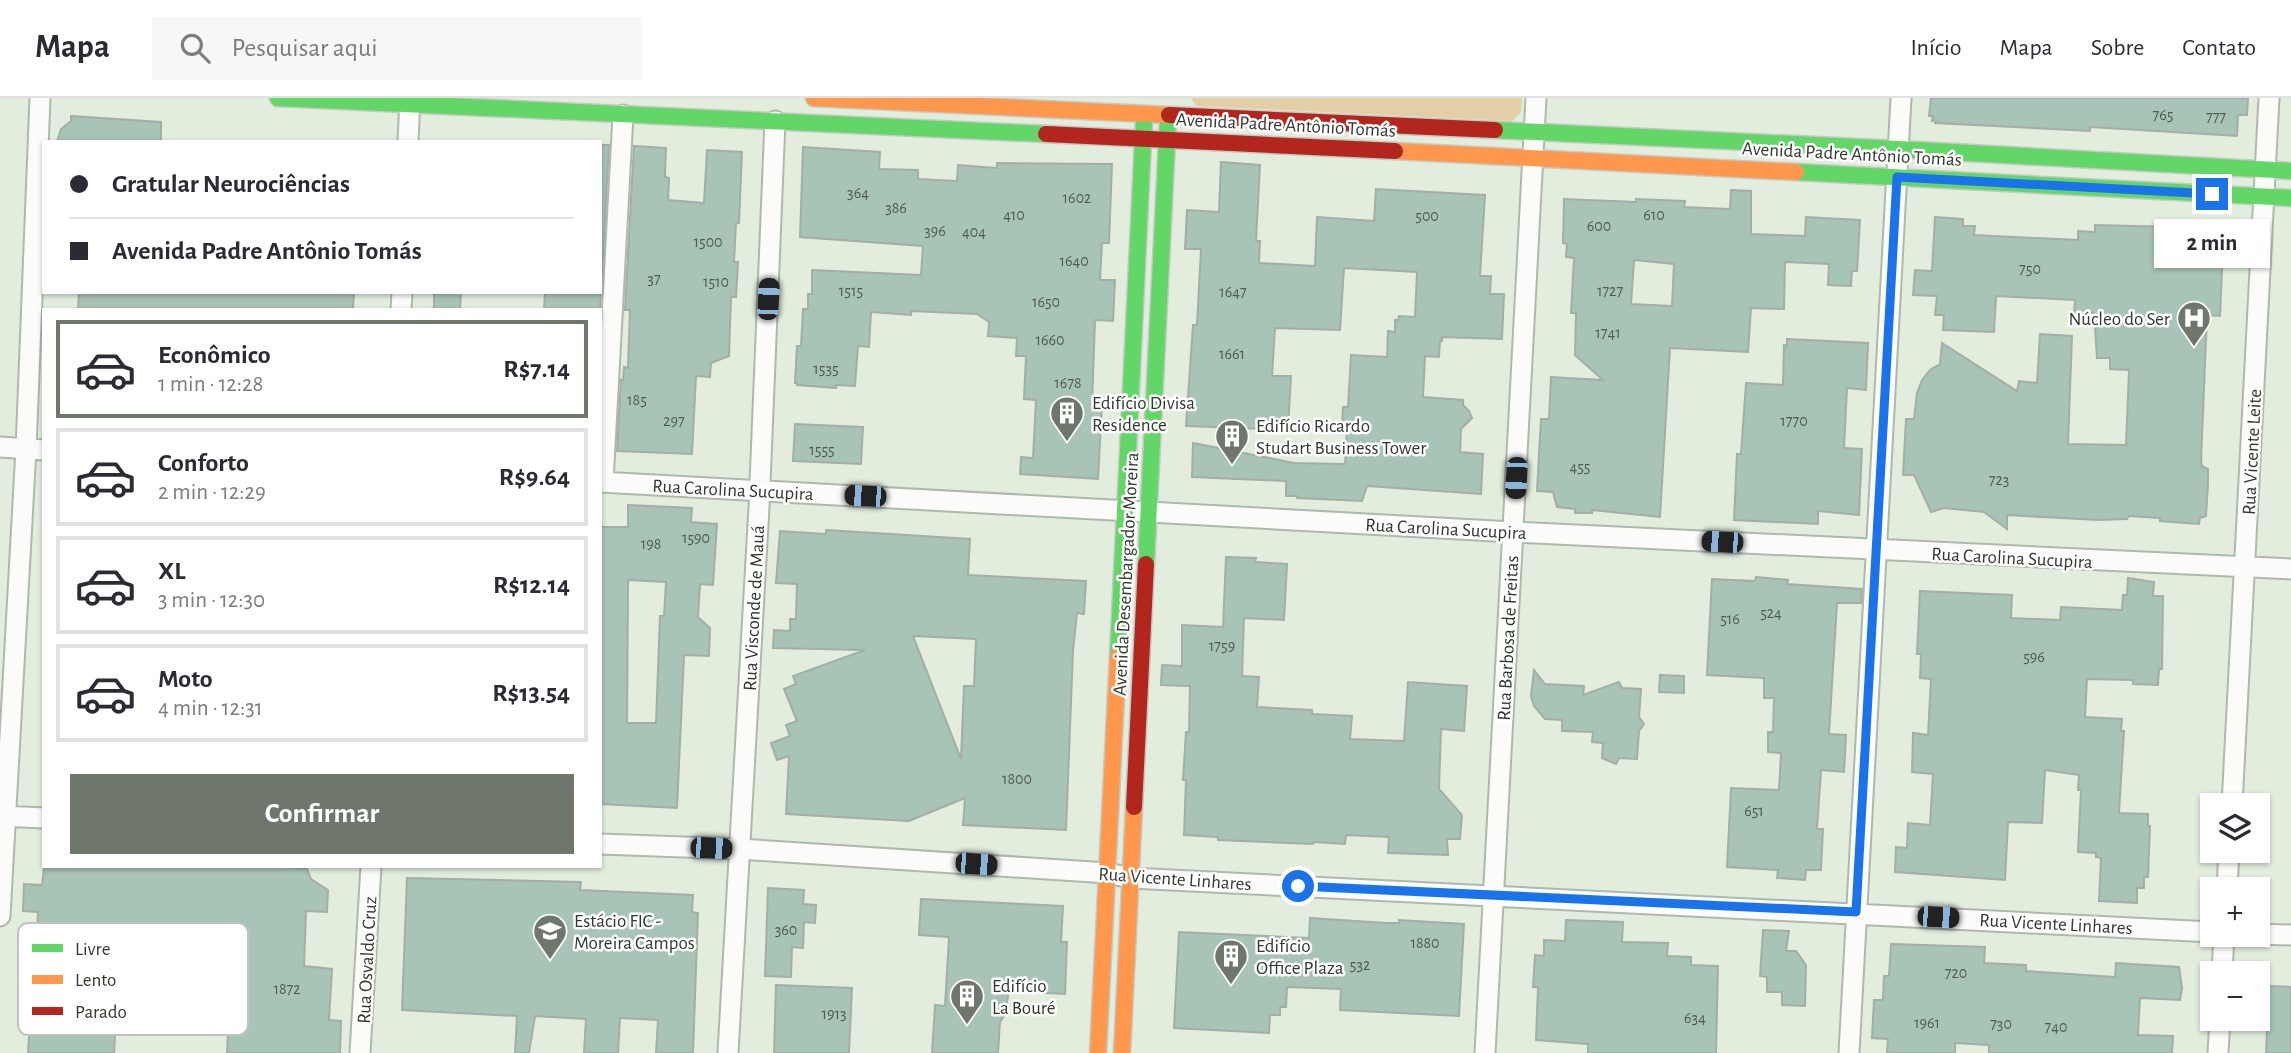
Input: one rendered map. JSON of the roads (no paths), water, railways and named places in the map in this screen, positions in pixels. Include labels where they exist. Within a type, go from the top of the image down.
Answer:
[{"type":"main road","name":"Avenida Padre Antônio Tomás","points":[[278,98],[1168,139],[2291,198]]},
{"type":"main road","name":"Avenida Padre Antônio Tomás","points":[[814,98],[1144,106],[1169,115],[1898,149],[2291,171]]},
{"type":"main road","name":"Avenida Desembargador Moreira","points":[[1122,1053],[1170,98]]},
{"type":"main road","name":"Avenida Desembargador Moreira","points":[[1098,1053],[1144,106]]},
{"type":"street","points":[[0,916],[3,816],[35,449],[40,98]]},
{"type":"street","name":"Rua Barbosa de Freitas","points":[[1485,1053],[1536,98]]},
{"type":"street","points":[[1849,1053],[1901,98]]},
{"type":"street","name":"Rua Vicente Leite","points":[[2233,793],[2269,98]]},
{"type":"street","points":[[408,140],[410,102]]},
{"type":"street","points":[[602,465],[623,115]]},
{"type":"street","name":"Rua Visconde de Mauá","points":[[728,1053],[760,491],[775,121]]},
{"type":"street","points":[[0,447],[35,449]]},
{"type":"street","name":"Rua Carolina Sucupira","points":[[602,482],[1878,551],[2291,569]]},
{"type":"street","points":[[3,816],[42,818]]},
{"type":"street","name":"Rua Vicente Linhares","points":[[602,844],[739,849],[1108,873],[1130,878],[1856,912],[2200,931]]},
{"type":"street","name":"Rua Osvaldo Cruz","points":[[360,1053],[371,868]]},
{"type":"street","points":[[2270,934],[2291,935]]},
{"type":"street","points":[[2218,1053],[2219,1031]]},
{"type":"place","name":"Núcleo do Ser","points":[[2194,348]]},
{"type":"place","name":"Edifício Divisa Residence","points":[[1067,443]]},
{"type":"place","name":"Edifício Ricardo Studart Business Tower","points":[[1232,466]]},
{"type":"place","name":"Estácio FIC - Moreira Campos","points":[[550,961]]},
{"type":"place","name":"Edifício Office Plaza","points":[[1231,986]]},
{"type":"place","name":"Edifício La Bouré","points":[[967,1026]]}]
